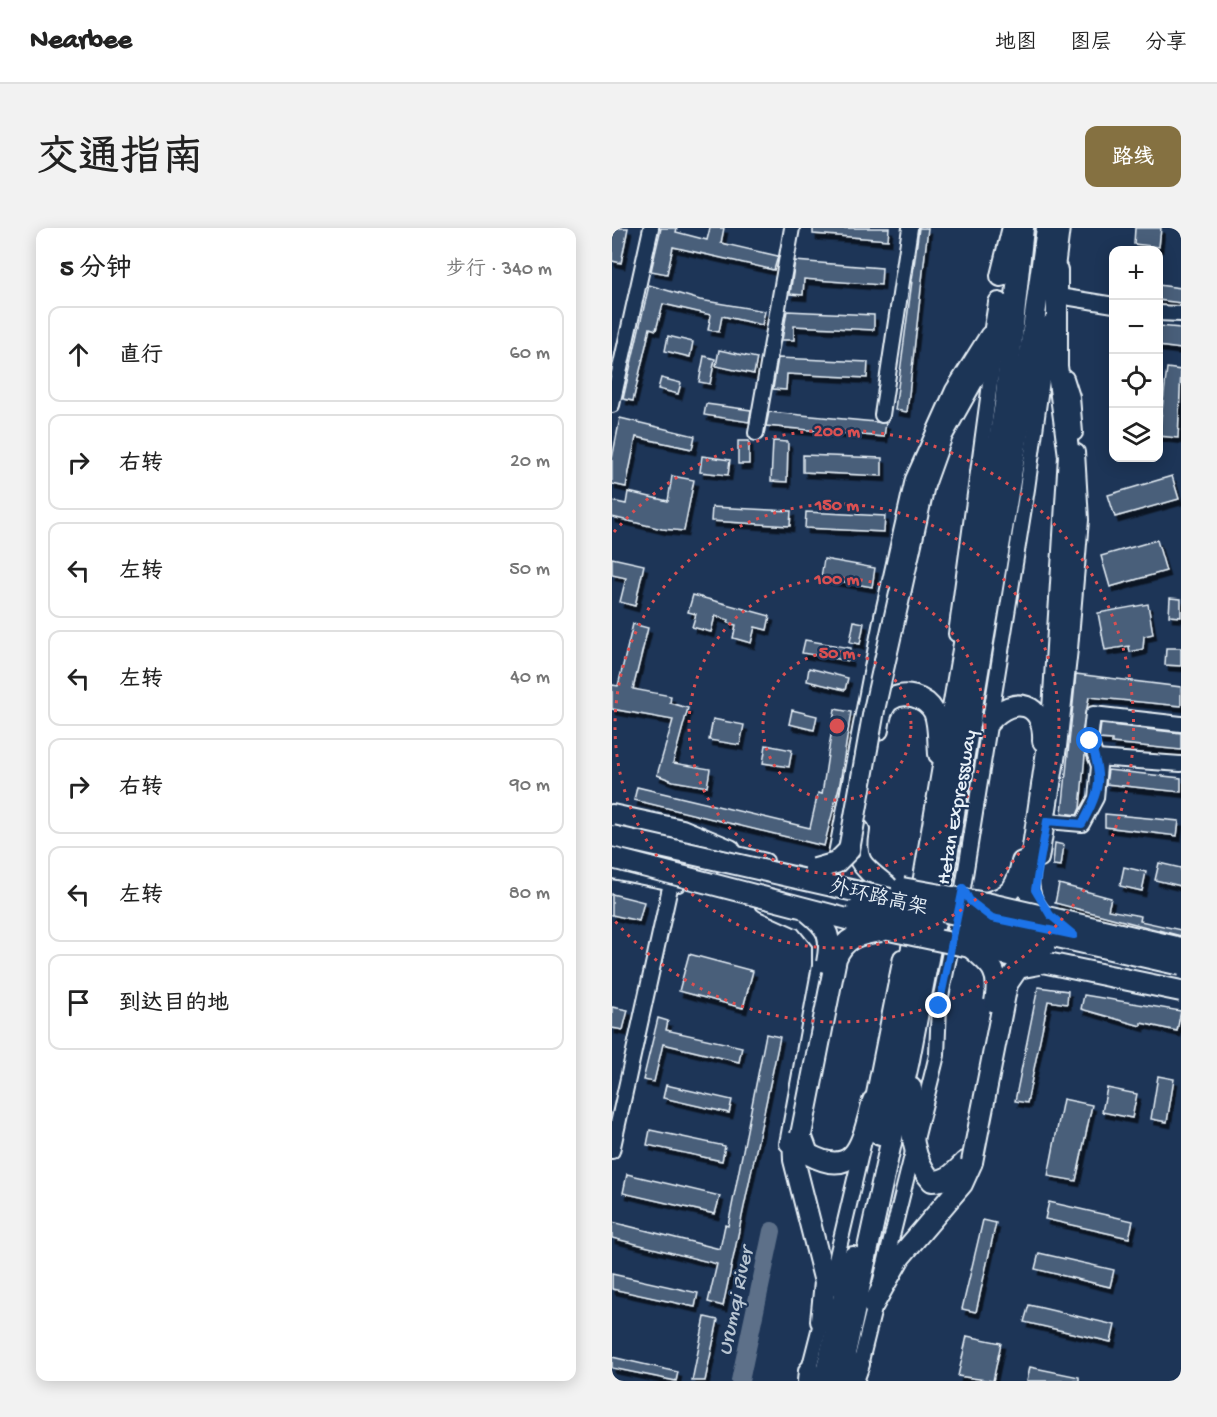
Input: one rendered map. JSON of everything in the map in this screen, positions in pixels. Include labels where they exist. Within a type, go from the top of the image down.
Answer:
[{"type":"highway","points":[[1001,276],[1013,228]]},
{"type":"highway","name":"Hetan Expressway","points":[[812,1379],[873,1175],[910,970],[1005,404],[1023,228]]},
{"type":"highway","name":"Hetan Expressway","points":[[839,1381],[909,1060],[944,879],[1022,410],[1047,228]]},
{"type":"highway","points":[[1044,917],[1036,910],[1029,894],[1028,881],[1051,738],[1069,456],[1056,337],[1059,296],[1052,228]]},
{"type":"highway","points":[[823,873],[849,850],[874,710],[924,485],[942,435],[992,346],[998,308]]},
{"type":"highway","points":[[887,886],[858,860],[856,847],[879,722],[889,701],[902,696],[917,697],[928,703],[934,713],[937,726],[939,757]]},
{"type":"highway","points":[[986,903],[1010,892],[1018,882],[1042,753],[1044,728],[1040,718],[1029,707],[1016,705],[997,715]]},
{"type":"highway","points":[[612,815],[682,830],[730,850]]},
{"type":"highway","points":[[612,830],[730,850],[823,873],[986,903],[1181,948]]},
{"type":"highway","name":"外环路高架","points":[[612,836],[1181,965]]},
{"type":"highway","name":"外环路高架","points":[[612,853],[773,892],[1181,978]]},
{"type":"highway","points":[[612,858],[890,930],[1181,991]]},
{"type":"highway","points":[[612,869],[657,877],[701,881]]},
{"type":"highway","points":[[806,910],[823,925],[831,944],[794,1160],[825,1282],[821,1321]]},
{"type":"highway","points":[[873,1101],[859,1150],[844,1163],[824,1163],[808,1154],[797,1135],[836,958],[841,946],[858,934],[890,930]]},
{"type":"highway","points":[[909,1060],[914,1146],[921,1169],[932,1180],[942,1181],[952,1176],[968,1162],[998,982],[994,970],[970,947]]},
{"type":"highway","points":[[873,1305],[900,1257],[963,1184],[1007,984],[1012,973],[1018,968],[1048,963]]},
{"type":"street","points":[[612,405],[651,228]]},
{"type":"street","points":[[756,433],[792,228]]},
{"type":"street","points":[[882,415],[910,228]]},
{"type":"street","points":[[812,1379],[821,1321],[873,1101],[939,757],[991,385],[1007,228]]},
{"type":"street","points":[[856,1376],[937,1054],[939,1006],[997,715],[1062,228]]},
{"type":"street","points":[[1059,296],[1109,304]]},
{"type":"street","points":[[823,873],[839,843],[879,628],[914,479],[953,390],[985,340],[998,308]]},
{"type":"street","points":[[1163,313],[1181,314]]},
{"type":"street","points":[[1056,337],[1072,397],[1081,520],[1059,747],[1035,890],[1050,915],[1074,935]]},
{"type":"street","points":[[1047,821],[1082,824],[1096,798],[1099,766],[1090,741],[1093,714],[1181,724]]},
{"type":"street","points":[[1096,758],[1181,764]]},
{"type":"street","points":[[612,823],[901,893],[914,889]]},
{"type":"street","points":[[612,869],[750,898],[840,924],[889,934],[895,938],[902,951]]},
{"type":"street","points":[[612,1151],[671,883]]},
{"type":"street","points":[[963,888],[970,901],[992,918],[1181,957]]},
{"type":"street","points":[[750,898],[803,922],[820,943],[820,966],[787,1136],[787,1164],[800,1186]]},
{"type":"street","points":[[950,957],[981,952],[1181,999]]},
{"type":"building","points":[[612,228],[628,228],[621,263],[612,261]]},
{"type":"building","points":[[661,228],[677,228],[676,232],[707,240],[710,228],[724,228],[721,243],[778,256],[774,270],[673,247],[667,274],[651,271]]},
{"type":"building","points":[[813,228],[889,228],[888,240],[813,234]]},
{"type":"building","points":[[919,228],[928,228],[907,412],[895,410]]},
{"type":"building","points":[[1135,228],[1161,228],[1159,246],[1134,244]]},
{"type":"building","points":[[795,261],[882,268],[881,285],[804,279],[803,295],[790,294]]},
{"type":"building","points":[[649,285],[700,300],[765,311],[762,325],[722,316],[719,332],[708,330],[711,315],[663,304],[656,330],[650,328],[633,401],[623,399]]},
{"type":"building","points":[[1163,286],[1181,288],[1181,303],[1163,301]]},
{"type":"building","points":[[787,311],[874,315],[874,330],[794,326],[794,340],[782,340]]},
{"type":"building","points":[[1163,326],[1181,328],[1181,349],[1163,347]]},
{"type":"building","points":[[668,336],[693,342],[690,357],[665,351]]},
{"type":"building","points":[[719,350],[757,358],[754,374],[716,366]]},
{"type":"building","points":[[704,356],[715,359],[710,384],[699,382]]},
{"type":"building","points":[[778,358],[868,362],[867,378],[787,374],[786,390],[773,389]]},
{"type":"building","points":[[1167,368],[1181,370],[1178,438],[1163,436],[1163,402]]},
{"type":"building","points":[[661,378],[681,383],[678,394],[658,389]]},
{"type":"building","points":[[706,404],[751,410],[749,422],[704,415]]},
{"type":"building","points":[[769,412],[886,423],[884,437],[766,426]]},
{"type":"building","points":[[620,418],[695,436],[692,449],[636,437],[626,487],[612,484],[612,459]]},
{"type":"building","points":[[738,441],[749,441],[749,464],[738,464]]},
{"type":"building","points":[[773,441],[788,442],[787,482],[771,481]]},
{"type":"building","points":[[803,455],[882,458],[882,476],[803,472]]},
{"type":"building","points":[[702,456],[730,460],[728,475],[700,472]]},
{"type":"building","points":[[672,476],[694,480],[684,531],[662,529],[612,517],[612,501],[626,504],[628,492],[668,501]]},
{"type":"building","points":[[1172,476],[1179,499],[1115,517],[1108,495]]},
{"type":"building","points":[[712,507],[791,511],[790,526],[711,521]]},
{"type":"building","points":[[806,512],[885,516],[884,532],[805,528]]},
{"type":"building","points":[[1157,540],[1166,571],[1110,587],[1101,556]]},
{"type":"building","points":[[612,558],[644,565],[635,606],[620,602],[626,578],[612,575]]},
{"type":"building","points":[[824,559],[875,568],[872,587],[821,578]]},
{"type":"building","points":[[693,595],[770,616],[767,630],[755,627],[751,643],[733,638],[736,625],[728,623],[729,620],[715,616],[711,632],[692,627],[696,614],[688,612]]},
{"type":"building","points":[[1170,598],[1181,599],[1181,617],[1169,616]]},
{"type":"building","points":[[1148,604],[1153,634],[1144,636],[1143,649],[1130,652],[1129,646],[1105,650],[1098,613]]},
{"type":"building","points":[[854,621],[864,623],[860,644],[850,642]]},
{"type":"building","points":[[633,624],[648,628],[633,689],[671,696],[670,703],[688,708],[673,763],[710,769],[707,787],[673,781],[657,775],[673,720],[612,709],[612,685],[618,686]]},
{"type":"building","points":[[805,640],[851,648],[849,661],[802,653]]},
{"type":"building","points":[[1166,648],[1181,648],[1181,666],[1165,665]]},
{"type":"building","points":[[809,668],[848,678],[845,690],[807,681]]},
{"type":"building","points":[[1076,674],[1181,687],[1181,706],[1089,697],[1081,740],[1085,755],[1080,808],[1077,815],[1062,813]]},
{"type":"building","points":[[835,709],[851,712],[840,783],[824,846],[634,800],[637,787],[810,828],[818,793],[822,794]]},
{"type":"building","points":[[792,710],[817,716],[814,730],[789,724]]},
{"type":"building","points":[[713,719],[744,725],[740,745],[709,740]]},
{"type":"building","points":[[1101,724],[1181,733],[1181,750],[1112,743],[1112,740],[1099,739]]},
{"type":"building","points":[[766,745],[792,750],[789,767],[763,763]]},
{"type":"building","points":[[1108,770],[1181,778],[1181,792],[1106,784]]},
{"type":"building","points":[[1105,814],[1179,821],[1177,836],[1105,827]]},
{"type":"building","points":[[1055,843],[1064,845],[1061,866],[1053,865]]},
{"type":"building","points":[[1159,863],[1181,868],[1181,886],[1155,880]]},
{"type":"building","points":[[1124,867],[1146,872],[1142,891],[1120,886]]},
{"type":"building","points":[[1059,884],[1111,898],[1108,910],[1141,916],[1140,921],[1181,930],[1181,936],[1055,903]]},
{"type":"building","points":[[612,894],[644,902],[639,921],[612,915]]},
{"type":"building","points":[[689,954],[753,971],[743,1008],[679,991]]},
{"type":"building","points":[[1038,987],[1068,991],[1067,1004],[1048,1001],[1027,1103],[1015,1101]]},
{"type":"building","points":[[1084,995],[1181,1011],[1177,1031],[1141,1023],[1141,1026],[1081,1009]]},
{"type":"building","points":[[612,1007],[628,1010],[623,1030],[612,1028]]},
{"type":"building","points":[[658,1018],[668,1021],[666,1030],[742,1047],[739,1062],[663,1044],[654,1082],[643,1080]]},
{"type":"building","points":[[766,1034],[780,1037],[723,1306],[708,1302],[717,1264],[612,1238],[612,1222],[720,1249],[725,1225],[728,1226]]},
{"type":"building","points":[[1158,1076],[1174,1079],[1167,1122],[1151,1119]]},
{"type":"building","points":[[666,1085],[732,1100],[729,1113],[663,1098]]},
{"type":"building","points":[[1107,1088],[1137,1094],[1132,1118],[1102,1112]]},
{"type":"building","points":[[1063,1099],[1092,1105],[1076,1181],[1048,1176]]},
{"type":"building","points":[[650,1130],[725,1146],[722,1161],[647,1145]]},
{"type":"building","points":[[627,1174],[720,1196],[715,1214],[623,1193]]},
{"type":"building","points":[[1049,1202],[1133,1221],[1129,1238],[1045,1219]]},
{"type":"building","points":[[983,1220],[996,1223],[976,1312],[962,1309]]},
{"type":"building","points":[[1039,1253],[1114,1270],[1110,1287],[1035,1269]]},
{"type":"building","points":[[612,1274],[698,1293],[695,1307],[612,1289]]},
{"type":"building","points":[[1029,1305],[1115,1325],[1111,1342],[1024,1322]]},
{"type":"building","points":[[705,1317],[718,1320],[705,1381],[692,1381]]},
{"type":"building","points":[[967,1336],[1001,1343],[993,1381],[958,1376]]},
{"type":"building","points":[[612,1357],[678,1372],[676,1381],[612,1368]]},
{"type":"building","points":[[1030,1367],[1079,1377],[1079,1381],[1027,1381]]},
{"type":"waterway","name":"Urumqi River","points":[[740,1381],[772,1231]]},
{"type":"route","points":[[939,1006],[963,888],[970,901],[992,918],[1074,935],[1050,915],[1035,890],[1047,821],[1082,824],[1096,798],[1099,766],[1090,741]]}]
